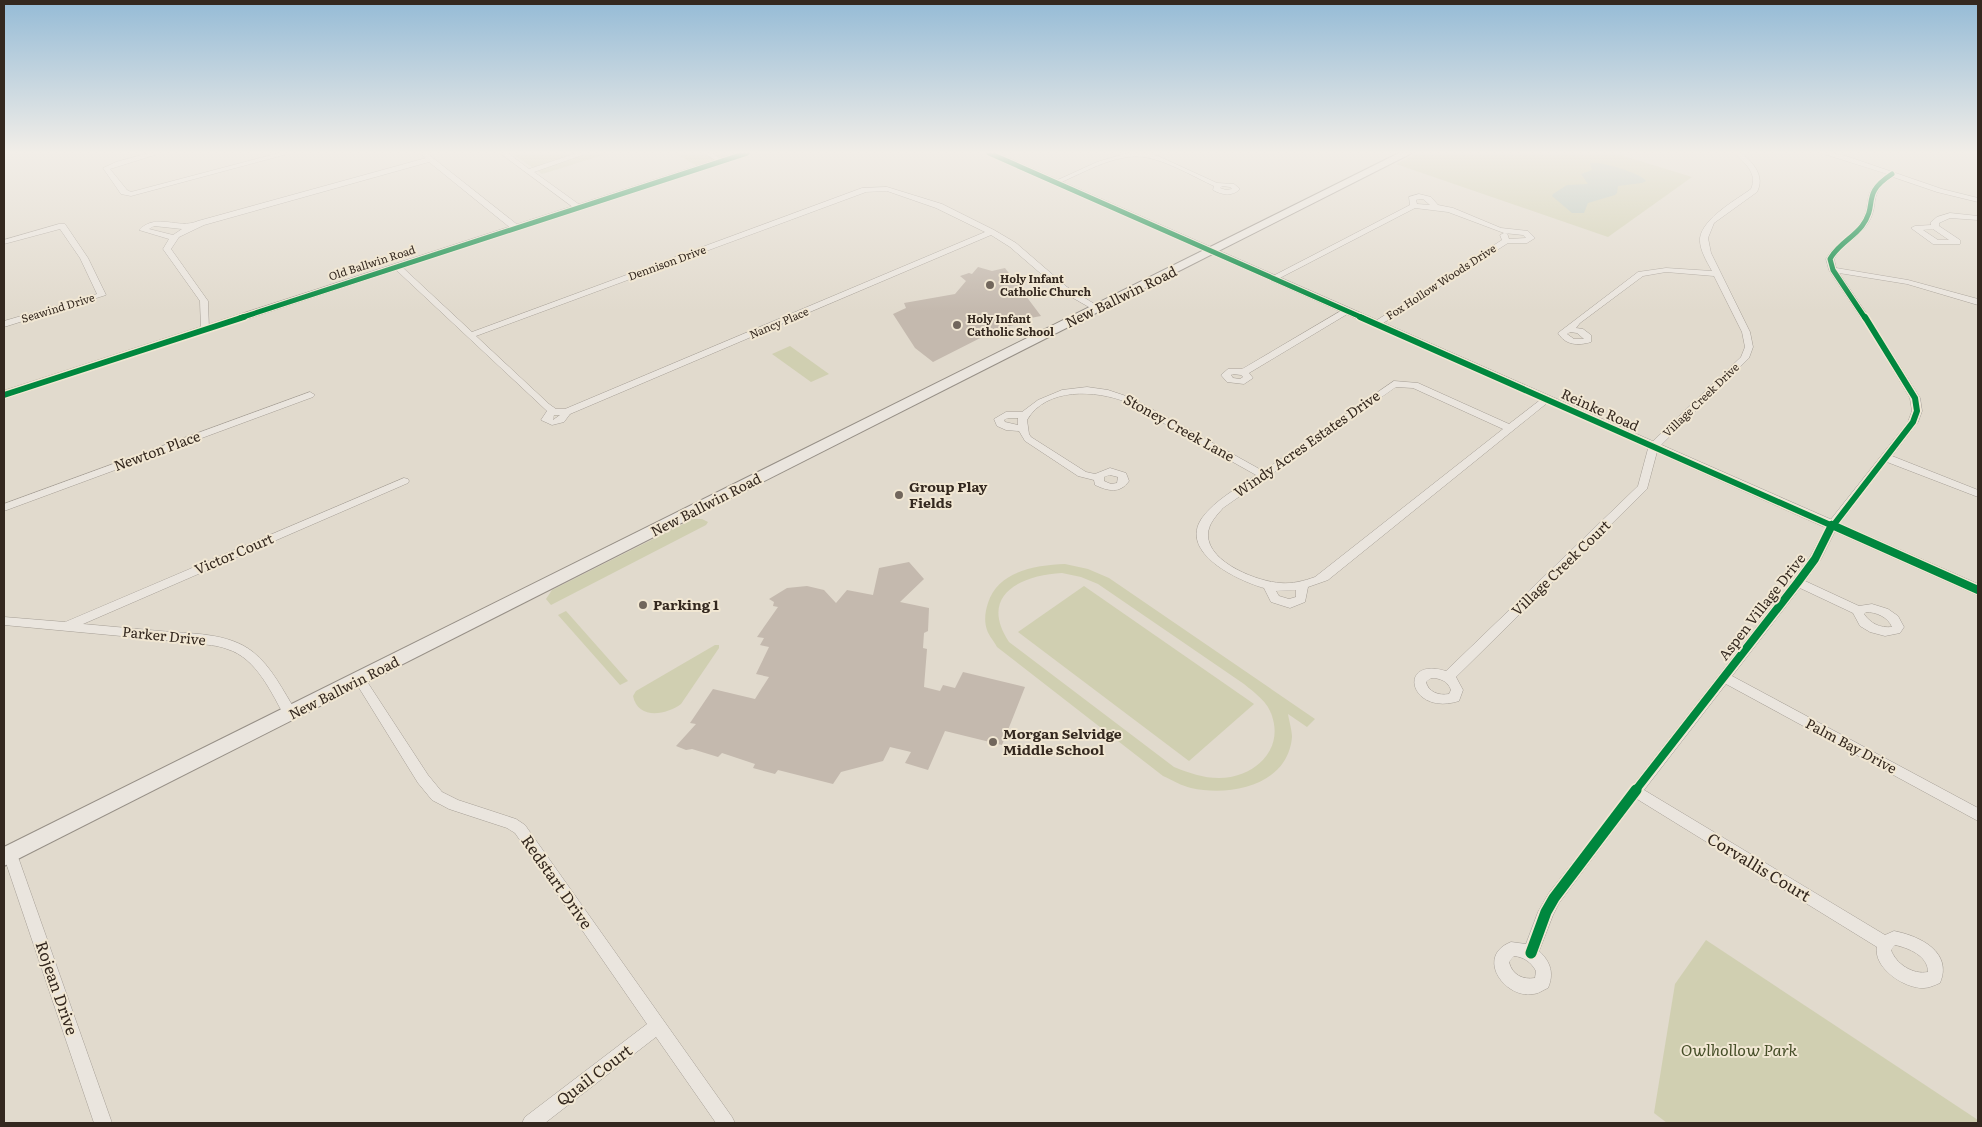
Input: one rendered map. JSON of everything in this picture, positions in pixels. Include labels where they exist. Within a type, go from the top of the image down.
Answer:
[{"type":"main road","name":"New Ballwin Road","points":[[7,856],[1304,206]]},
{"type":"street","points":[[205,330],[204,301],[167,248],[174,238],[189,228],[268,206]]},
{"type":"street","points":[[488,206],[516,228]]},
{"type":"street","points":[[577,206],[580,208]]},
{"type":"street","name":"Old Ballwin Road","points":[[4,395],[587,206]]},
{"type":"street","name":"Dennison Drive","points":[[472,335],[823,206]]},
{"type":"street","name":"Dennison Drive","points":[[938,206],[1013,245],[1064,289],[1097,308]]},
{"type":"street","points":[[1107,206],[1212,252]]},
{"type":"street","points":[[1273,278],[1414,206],[1435,207],[1463,215],[1500,230]]},
{"type":"street","name":"Village Creek Drive","points":[[1653,447],[1745,358],[1749,347],[1746,332],[1705,248],[1704,238],[1707,227],[1733,206]]},
{"type":"street","points":[[1870,206],[1869,214],[1863,225],[1832,256],[1833,270],[1908,282],[1978,302]]},
{"type":"street","points":[[1935,227],[1935,222],[1944,217],[1978,218]]},
{"type":"street","points":[[174,238],[143,230],[157,223],[189,228]]},
{"type":"street","name":"Seawind Drive","points":[[4,242],[62,226],[84,258],[102,295],[4,324]]},
{"type":"street","name":"Fox Hollow Woods Drive","points":[[1500,230],[1506,241]]},
{"type":"street","name":"Fox Hollow Woods Drive","points":[[1377,324],[1506,241],[1524,241],[1531,238],[1522,232],[1500,230]]},
{"type":"street","name":"Nancy Place","points":[[397,267],[552,411],[546,420],[550,423],[557,423],[564,418],[566,412],[991,232]]},
{"type":"street","name":"Reinke Road","points":[[1212,252],[1978,590]]},
{"type":"street","points":[[1571,329],[1577,321],[1641,274],[1666,270],[1717,274]]},
{"type":"street","name":"Aspen Village Drive","points":[[1531,953],[1546,912],[1554,898],[1798,582],[1815,559],[1832,526],[1887,458],[1913,422],[1917,411],[1915,398],[1872,328],[1833,270]]},
{"type":"street","points":[[1244,372],[1346,311]]},
{"type":"street","name":"Windy Acres Estates Drive","points":[[1509,428],[1415,385],[1394,384],[1208,515],[1203,526],[1202,538],[1208,551],[1232,573],[1249,580],[1287,587],[1310,584],[1324,577],[1546,399]]},
{"type":"street","name":"Stoney Creek Lane","points":[[1024,415],[1039,403],[1065,392],[1081,390],[1110,393],[1129,400],[1263,475]]},
{"type":"street","name":"Newton Place","points":[[4,508],[310,394]]},
{"type":"street","points":[[1022,428],[1006,427],[1000,424],[1000,419],[1006,414],[1024,415],[1022,428],[1024,434],[1033,443],[1082,474],[1098,478]]},
{"type":"street","name":"Village Creek Court","points":[[1448,677],[1643,487],[1653,447]]},
{"type":"street","points":[[1887,458],[1978,494]]},
{"type":"street","name":"Victor Court","points":[[65,627],[404,481]]},
{"type":"street","points":[[1798,582],[1859,611]]},
{"type":"street","points":[[1267,584],[1275,599],[1290,604],[1300,599],[1302,585]]},
{"type":"street","name":"Parker Drive","points":[[4,621],[196,639],[226,644],[240,649],[262,670],[291,715]]},
{"type":"street","name":"Palm Bay Drive","points":[[1724,677],[1978,815]]},
{"type":"street","name":"Redstart Drive","points":[[360,680],[423,779],[437,796],[454,806],[511,823],[520,829],[726,1123]]},
{"type":"street","name":"Corvallis Court","points":[[1635,791],[1884,944]]},
{"type":"street","name":"Rojean Drive","points":[[7,856],[103,1123]]},
{"type":"street","name":"Quail Court","points":[[531,1123],[658,1026]]},
{"type":"green space","points":[[1517,206],[1652,206],[1608,237]]},
{"type":"green space","points":[[790,346],[829,374],[811,382],[772,354]]},
{"type":"green space","points":[[693,519],[702,519],[708,522],[706,525],[551,605],[546,599],[552,590]]},
{"type":"green space","points":[[1065,564],[1088,569],[1109,578],[1315,719],[1307,727],[1288,714],[1292,737],[1288,753],[1280,766],[1269,777],[1255,784],[1239,788],[1223,791],[1188,787],[1163,776],[997,647],[985,623],[986,610],[993,592],[1009,577],[1019,572],[1042,566]],"holes":[[[1062,573],[1081,577],[1098,584],[1244,684],[1261,698],[1270,711],[1275,729],[1274,740],[1263,760],[1254,768],[1232,777],[1207,777],[1174,767],[1009,642],[1001,626],[998,612],[1001,600],[1008,591],[1019,583],[1047,575]]]},
{"type":"green space","points":[[1084,586],[1254,704],[1189,761],[1018,632]]},
{"type":"green space","points":[[566,611],[628,681],[620,685],[558,615]]},
{"type":"green space","points":[[715,645],[719,645],[719,648],[681,704],[668,711],[653,713],[640,709],[636,704],[633,696],[636,691]]},
{"type":"green space","name":"Owlhollow Park","points":[[1706,940],[1978,1120],[1978,1123],[1667,1123],[1654,1113],[1675,984]]},
{"type":"shaded area","points":[[1563,206],[1587,206],[1584,213],[1572,213]]},
{"type":"building","name":"Holy Infant Catholic School","points":[[978,267],[992,271],[1005,268],[1041,316],[1025,319],[1028,322],[1000,328],[933,362],[915,348],[893,314],[906,308],[904,303],[955,294],[966,281],[960,276],[972,274]]},
{"type":"building","name":"Morgan Selvidge Middle School","points":[[909,562],[924,579],[900,602],[929,608],[928,631],[924,633],[923,648],[927,649],[924,687],[940,691],[943,685],[955,688],[963,672],[1025,687],[1002,745],[945,731],[928,770],[905,763],[911,752],[890,747],[883,761],[841,772],[833,784],[778,770],[775,774],[753,768],[755,764],[722,753],[718,757],[676,746],[696,724],[690,723],[713,689],[755,699],[769,677],[756,674],[769,647],[760,645],[764,638],[757,637],[778,607],[773,606],[774,602],[769,599],[787,588],[807,586],[824,590],[836,603],[847,590],[873,595],[879,568]]},
{"type":"cycle path","points":[[4,395],[586,206]]},
{"type":"cycle path","points":[[1108,206],[1978,590]]},
{"type":"cycle path","points":[[1531,953],[1546,912],[1554,898],[1798,582],[1815,559],[1832,526],[1913,422],[1917,411],[1915,398],[1872,328],[1833,270],[1830,259],[1836,249],[1863,225],[1868,217],[1870,206]]},
{"type":"place","name":"Holy Infant Catholic Church","points":[[990,285]]},
{"type":"place","name":"Holy Infant Catholic School","points":[[957,325]]},
{"type":"place","name":"Group Play Fields","points":[[899,495]]},
{"type":"place","name":"Parking 1","points":[[643,605]]},
{"type":"place","name":"Morgan Selvidge Middle School","points":[[993,742]]}]
